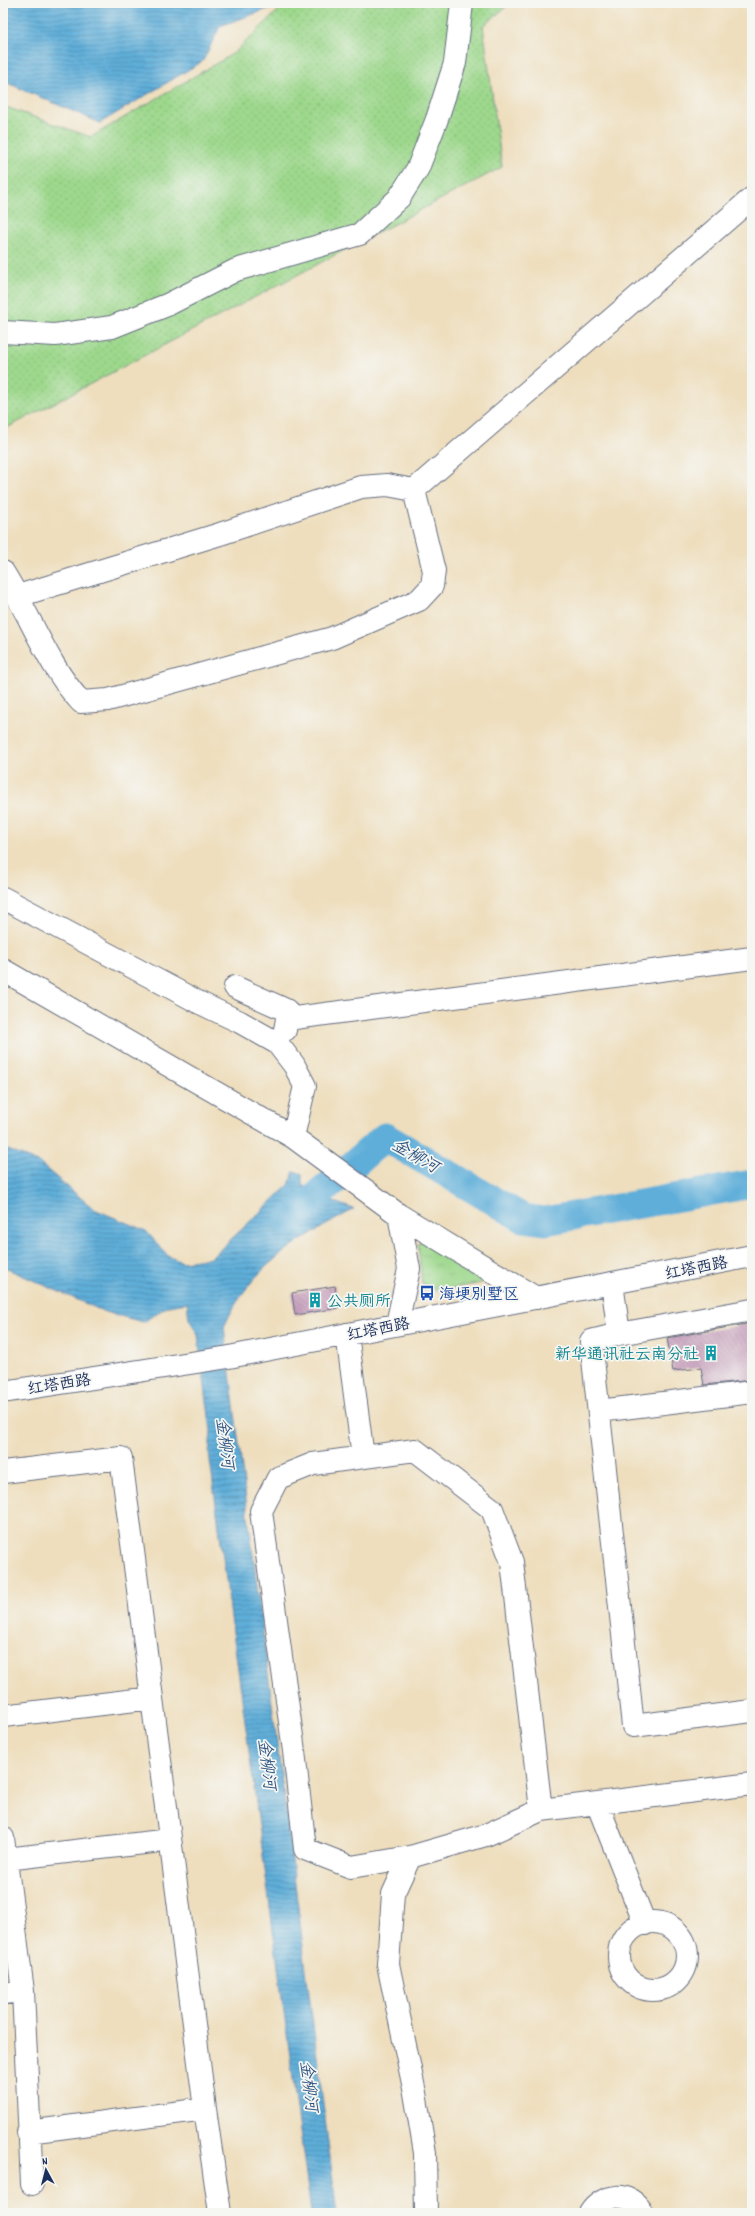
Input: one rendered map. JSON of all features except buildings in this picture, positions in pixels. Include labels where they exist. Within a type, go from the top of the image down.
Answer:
[{"type":"street","points":[[3,332],[55,335],[112,327],[167,306],[236,270],[360,234],[399,198],[418,168],[437,119],[455,63],[462,3]]},
{"type":"street","points":[[414,490],[752,198]]},
{"type":"street","points":[[18,596],[220,534],[361,487],[387,485],[414,490]]},
{"type":"street","points":[[3,572],[18,596],[64,684],[80,702],[108,700],[332,638],[419,600],[432,586],[434,571],[414,490]]},
{"type":"street","points":[[3,898],[198,1002],[240,1022],[277,1043],[294,1065],[305,1086],[293,1137]]},
{"type":"street","points":[[287,1019],[752,958]]},
{"type":"street","points":[[3,970],[293,1137],[399,1215],[536,1298]]},
{"type":"street","points":[[235,987],[286,1010],[286,1028],[277,1043]]},
{"type":"street","points":[[397,1324],[409,1269],[399,1215]]},
{"type":"street","name":"红塔西路","points":[[3,1392],[229,1357],[752,1256]]},
{"type":"street","points":[[612,1283],[619,1334]]},
{"type":"street","points":[[752,1310],[619,1334],[591,1341],[633,1726],[752,1710]]},
{"type":"street","points":[[347,1334],[363,1457]]},
{"type":"street","points":[[599,1411],[752,1392]]},
{"type":"street","points":[[541,1810],[512,1562],[492,1508],[415,1450],[313,1464],[278,1478],[261,1511],[292,1743],[304,1849],[351,1867],[410,1857],[486,1835],[541,1810],[752,1784]]},
{"type":"street","points":[[3,1472],[121,1458],[205,2109],[220,2213]]},
{"type":"street","points":[[3,1716],[152,1698]]},
{"type":"street","points":[[597,1803],[645,1924]]},
{"type":"street","points":[[3,1838],[6,1859],[13,1992],[32,2184]]},
{"type":"street","points":[[6,1859],[170,1840]]},
{"type":"street","points":[[410,1857],[393,1894],[388,1964],[415,2093],[425,2153],[426,2213]]},
{"type":"street","points":[[28,2132],[205,2109]]},
{"type":"street","points":[[590,2213],[602,2200],[619,2196],[635,2204],[642,2213]]},
{"type":"green space","points":[[286,3],[511,3],[483,26],[502,167],[3,430],[3,106],[91,137],[234,53]]},
{"type":"green space","points":[[423,1242],[483,1273],[482,1283],[438,1291],[422,1283],[418,1244]]},
{"type":"water","points":[[3,3],[285,3],[220,26],[203,61],[100,123],[3,81]]},
{"type":"water","points":[[3,1148],[38,1162],[94,1209],[146,1231],[169,1257],[183,1262],[211,1258],[289,1185],[294,1171],[302,1174],[302,1185],[328,1200],[354,1209],[295,1244],[262,1270],[248,1286],[235,1305],[224,1327],[337,2213],[311,2213],[209,1453],[211,1431],[198,1335],[189,1319],[187,1303],[168,1306],[143,1322],[105,1312],[3,1267]]},
{"type":"waterway","name":"金柳河","points":[[288,1221],[385,1137],[523,1218],[545,1221],[752,1184]]},
{"type":"place","name":"海埂别墅区","points":[[427,1293]]},
{"type":"place","name":"公共厕所","points":[[315,1300]]},
{"type":"place","name":"新华通讯社云南分社","points":[[711,1353]]}]
